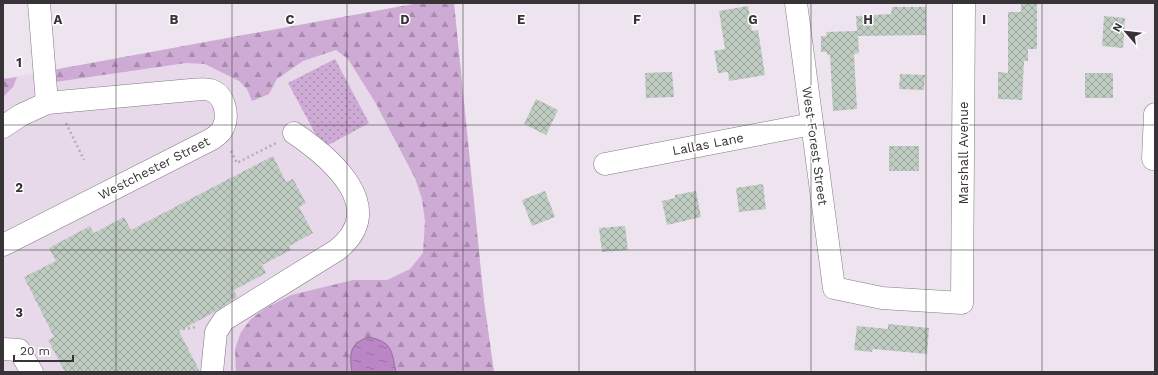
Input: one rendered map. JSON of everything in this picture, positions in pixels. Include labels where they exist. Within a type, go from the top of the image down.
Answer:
[{"type":"street","points":[[39,3],[55,109]]},
{"type":"street","name":"West Forest Street","points":[[796,3],[834,288]]},
{"type":"street","name":"Marshall Avenue","points":[[834,288],[882,298],[962,303],[964,3]]},
{"type":"street","name":"Westchester Street","points":[[3,127],[21,114],[210,90],[221,97],[226,111],[224,127],[212,140],[3,246]]},
{"type":"street","points":[[1153,159],[1155,114]]},
{"type":"street","name":"Lallas Lane","points":[[605,164],[812,124]]},
{"type":"street","points":[[212,372],[216,332],[224,320],[337,250],[345,244],[352,235],[356,223],[357,204],[354,192],[320,152],[294,133]]},
{"type":"street","points":[[3,349],[19,350],[28,364]]},
{"type":"path","points":[[55,109],[84,160]]},
{"type":"path","points":[[230,150],[237,163],[294,133]]},
{"type":"shaded area","points":[[419,3],[454,3],[484,301],[494,372],[3,372],[3,79]]},
{"type":"green space","points":[[419,3],[454,3],[484,301],[494,372],[396,372],[390,348],[350,359],[352,372],[236,372],[235,349],[241,332],[251,319],[266,308],[291,295],[353,280],[387,280],[410,269],[423,253],[425,221],[422,199],[415,178],[375,102],[348,59],[336,50],[303,61],[277,79],[269,94],[252,101],[247,89],[239,81],[205,64],[186,63],[55,82],[53,70]]},
{"type":"green space","points":[[335,59],[369,123],[323,148],[288,83]]},
{"type":"green space","points":[[17,77],[13,87],[3,97],[3,79]]},
{"type":"water","points":[[368,337],[387,344],[392,353],[396,372],[352,372],[352,350],[357,343]]},
{"type":"building","points":[[1021,3],[1037,3],[1037,49],[1028,49],[1028,61],[1024,61],[1022,100],[998,99],[998,72],[1008,73],[1008,12],[1021,12]]},
{"type":"building","points":[[748,6],[752,31],[758,30],[765,75],[729,81],[728,72],[718,73],[714,51],[725,49],[719,11]]},
{"type":"building","points":[[892,7],[926,7],[926,35],[858,36],[859,53],[854,54],[857,109],[833,111],[830,55],[827,55],[827,52],[821,52],[821,36],[827,36],[826,32],[857,31],[856,16],[891,14]]},
{"type":"building","points":[[1104,16],[1125,18],[1123,48],[1102,46]]},
{"type":"building","points":[[672,72],[674,97],[646,98],[645,73]]},
{"type":"building","points":[[1085,73],[1113,73],[1113,98],[1085,98]]},
{"type":"building","points":[[900,74],[925,75],[924,90],[899,89]]},
{"type":"building","points":[[536,99],[558,110],[546,135],[524,124]]},
{"type":"building","points":[[889,146],[919,146],[919,171],[889,171]]},
{"type":"building","points":[[273,156],[286,182],[293,179],[306,203],[299,207],[313,233],[289,246],[291,250],[262,265],[266,273],[234,290],[237,297],[213,313],[179,331],[200,372],[65,372],[48,340],[54,337],[24,277],[56,261],[49,248],[90,226],[94,233],[124,217],[131,230]]},
{"type":"building","points":[[763,184],[766,209],[739,212],[736,188]]},
{"type":"building","points":[[545,191],[555,217],[532,226],[522,200]]},
{"type":"building","points":[[696,191],[701,217],[667,225],[662,201],[675,198],[675,195]]},
{"type":"building","points":[[625,226],[628,250],[602,252],[599,228]]},
{"type":"building","points":[[888,324],[929,328],[927,354],[873,349],[872,352],[854,350],[857,326],[888,329]]}]
